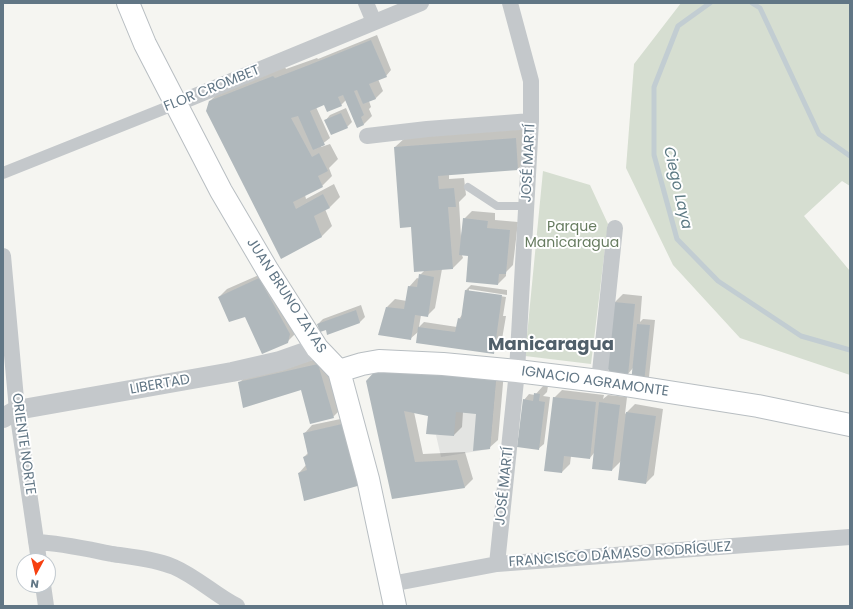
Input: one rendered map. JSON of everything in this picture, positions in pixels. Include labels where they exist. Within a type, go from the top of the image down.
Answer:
[{"type":"main road","name":"JUAN BRUNO ZAYAS","points":[[128,3],[145,44],[222,191],[268,271],[317,348],[339,371],[368,479],[395,606]]},
{"type":"main road","name":"IGNACIO AGRAMONTE","points":[[339,371],[362,364],[379,361],[443,364],[517,371],[600,381],[758,406],[850,425]]},
{"type":"street","points":[[366,3],[374,22]]},
{"type":"street","name":"FLOR CROMBET","points":[[3,173],[176,104],[421,3]]},
{"type":"street","name":"JOSÉ MARTÍ","points":[[497,564],[517,371],[531,121],[531,82],[510,3]]},
{"type":"street","points":[[367,136],[427,129],[531,121]]},
{"type":"street","points":[[600,381],[615,228]]},
{"type":"street","name":"ORIENTE NORTE","points":[[3,256],[10,414],[38,553]]},
{"type":"street","name":"LIBERTAD","points":[[10,414],[232,372],[280,361],[317,348]]},
{"type":"street","name":"FRANCISCO DÁMASO RODRÍGUEZ","points":[[391,584],[497,564],[850,537]]},
{"type":"street","points":[[36,542],[108,553],[174,567],[192,577],[227,604]]},
{"type":"street","points":[[44,593],[46,606]]},
{"type":"lane","points":[[468,187],[497,206],[526,206]]},
{"type":"shaded area","points":[[449,376],[496,380],[490,449],[441,457],[436,435],[444,435]]},
{"type":"green space","points":[[681,3],[850,3],[850,186],[842,181],[804,216],[850,271],[850,375],[740,338],[673,265],[626,168],[634,64]]},
{"type":"green space","name":"Parque Manicaragua","points":[[543,171],[590,185],[608,224],[591,364],[525,356]]},
{"type":"building","points":[[371,40],[387,77],[369,84],[376,99],[363,104],[357,90],[354,91],[364,115],[361,117],[364,125],[357,128],[343,95],[338,97],[342,106],[327,112],[324,105],[310,111],[325,145],[313,150],[298,116],[291,118],[312,157],[319,153],[328,171],[318,176],[323,187],[293,202],[296,209],[323,194],[330,208],[314,216],[322,237],[281,259],[206,111],[209,101],[273,76],[275,78]]},
{"type":"building","points":[[341,113],[348,128],[331,135],[324,120]]},
{"type":"building","points":[[516,138],[518,170],[438,176],[439,189],[454,188],[456,207],[448,207],[453,269],[414,272],[411,227],[400,228],[394,147]]},
{"type":"building","points":[[463,218],[488,221],[487,228],[510,230],[506,274],[499,274],[498,285],[466,282],[468,256],[459,255]]},
{"type":"building","points":[[419,274],[434,277],[428,317],[415,315],[411,340],[378,335],[386,307],[404,309],[408,286],[417,287]]},
{"type":"building","points":[[259,278],[290,334],[288,343],[262,354],[245,317],[229,322],[218,297]]},
{"type":"building","points":[[465,290],[502,295],[494,354],[416,343],[418,327],[455,332],[458,318],[461,319]]},
{"type":"building","points":[[614,302],[635,304],[628,376],[610,373],[607,367]]},
{"type":"building","points":[[356,310],[360,323],[327,335],[326,330],[320,332],[317,324]]},
{"type":"building","points":[[637,324],[650,325],[644,383],[631,382]]},
{"type":"building","points":[[318,364],[334,418],[310,424],[301,390],[243,408],[238,382]]},
{"type":"building","points":[[377,369],[496,380],[490,449],[473,451],[476,414],[456,412],[454,436],[426,434],[428,416],[404,411],[415,462],[457,460],[465,488],[392,499],[366,381]]},
{"type":"building","points":[[534,393],[540,394],[539,401],[545,402],[539,450],[517,447],[523,399],[533,401]]},
{"type":"building","points":[[553,397],[596,402],[590,459],[564,456],[562,473],[544,471]]},
{"type":"building","points":[[599,402],[620,405],[612,471],[592,469]]},
{"type":"building","points":[[626,412],[656,416],[646,484],[618,480]]},
{"type":"building","points":[[342,424],[361,485],[304,501],[298,473],[307,470],[303,457],[308,455],[303,433]]},
{"type":"waterway","name":"Ciego Laya","points":[[710,3],[678,26],[654,87],[654,155],[677,239],[718,281],[801,336],[850,350]]},
{"type":"waterway","name":"Ciego Laya","points":[[752,3],[760,8],[819,134],[850,156]]},
{"type":"district","name":"Manicaragua","points":[[551,345]]}]
